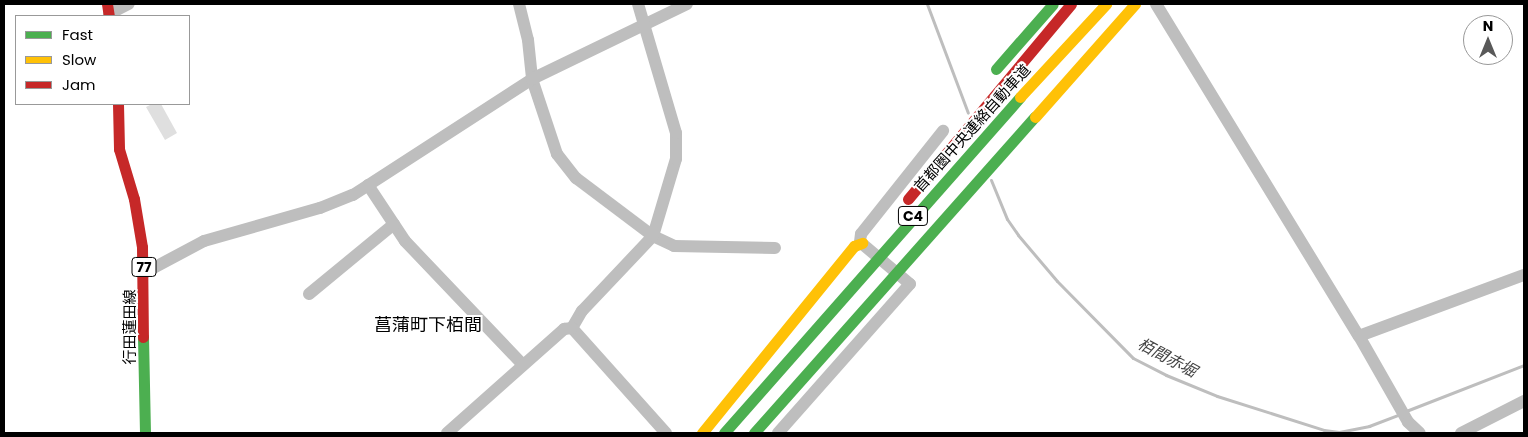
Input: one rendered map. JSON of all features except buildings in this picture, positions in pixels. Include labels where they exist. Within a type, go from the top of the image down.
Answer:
[{"type":"main road","points":[[996,70],[1053,4]]},
{"type":"main road","points":[[900,209],[992,94],[1070,4]]},
{"type":"main road","name":"首都圏中央連絡自動車道","points":[[724,433],[950,173],[1106,4]]},
{"type":"main road","name":"C4","points":[[754,433],[1005,148],[1135,4]]},
{"type":"main road","points":[[1005,148],[1148,4]]},
{"type":"main road","name":"行田蓮田線","points":[[118,105],[119,149],[139,222],[144,273],[145,433]]},
{"type":"main road","points":[[807,337],[877,240]]},
{"type":"main road","points":[[702,433],[854,246],[862,243]]},
{"type":"street","points":[[108,11],[129,4]]},
{"type":"street","points":[[519,4],[528,40],[532,78],[557,154],[576,178],[653,236],[674,246],[776,248]]},
{"type":"street","points":[[572,328],[582,311],[653,236],[676,159],[677,140],[642,24],[638,4]]},
{"type":"street","points":[[144,273],[204,241],[320,208],[368,185],[532,78],[687,4]]},
{"type":"street","points":[[1156,4],[1360,336],[1408,422],[1420,433]]},
{"type":"street","points":[[778,433],[910,284],[862,243],[861,234],[943,131]]},
{"type":"street","points":[[368,185],[406,241],[522,364]]},
{"type":"street","points":[[309,294],[394,224]]},
{"type":"street","points":[[1360,336],[1524,275]]},
{"type":"street","points":[[447,433],[522,364],[564,329],[572,328]]},
{"type":"street","points":[[572,328],[666,433]]},
{"type":"street","points":[[1461,433],[1524,401]]},
{"type":"waterway","name":"栢間赤堀","points":[[927,4],[968,113]]},
{"type":"waterway","name":"栢間赤堀","points":[[991,180],[1007,219],[1018,235],[1057,281],[1133,358],[1166,375],[1217,396],[1324,430],[1339,432],[1369,426],[1401,414]]},
{"type":"waterway","name":"栢間赤堀","points":[[1406,411],[1524,365]]},
{"type":"traffic: fast","points":[[996,69],[1053,4]]},
{"type":"traffic: fast","points":[[724,433],[1020,97]]},
{"type":"traffic: fast","points":[[754,433],[1035,117]]},
{"type":"traffic: fast","points":[[143,337],[145,433]]},
{"type":"traffic: slow","points":[[1020,97],[1106,4]]},
{"type":"traffic: slow","points":[[1035,117],[1135,4]]},
{"type":"traffic: slow","points":[[702,433],[854,246],[862,243]]},
{"type":"traffic: jam","points":[[107,4],[109,15]]},
{"type":"traffic: jam","points":[[908,199],[1071,4]]},
{"type":"traffic: jam","points":[[118,105],[119,149],[134,199],[142,247],[143,337]]},
{"type":"district","name":"菖蒲町下栢間","points":[[428,325]]}]
